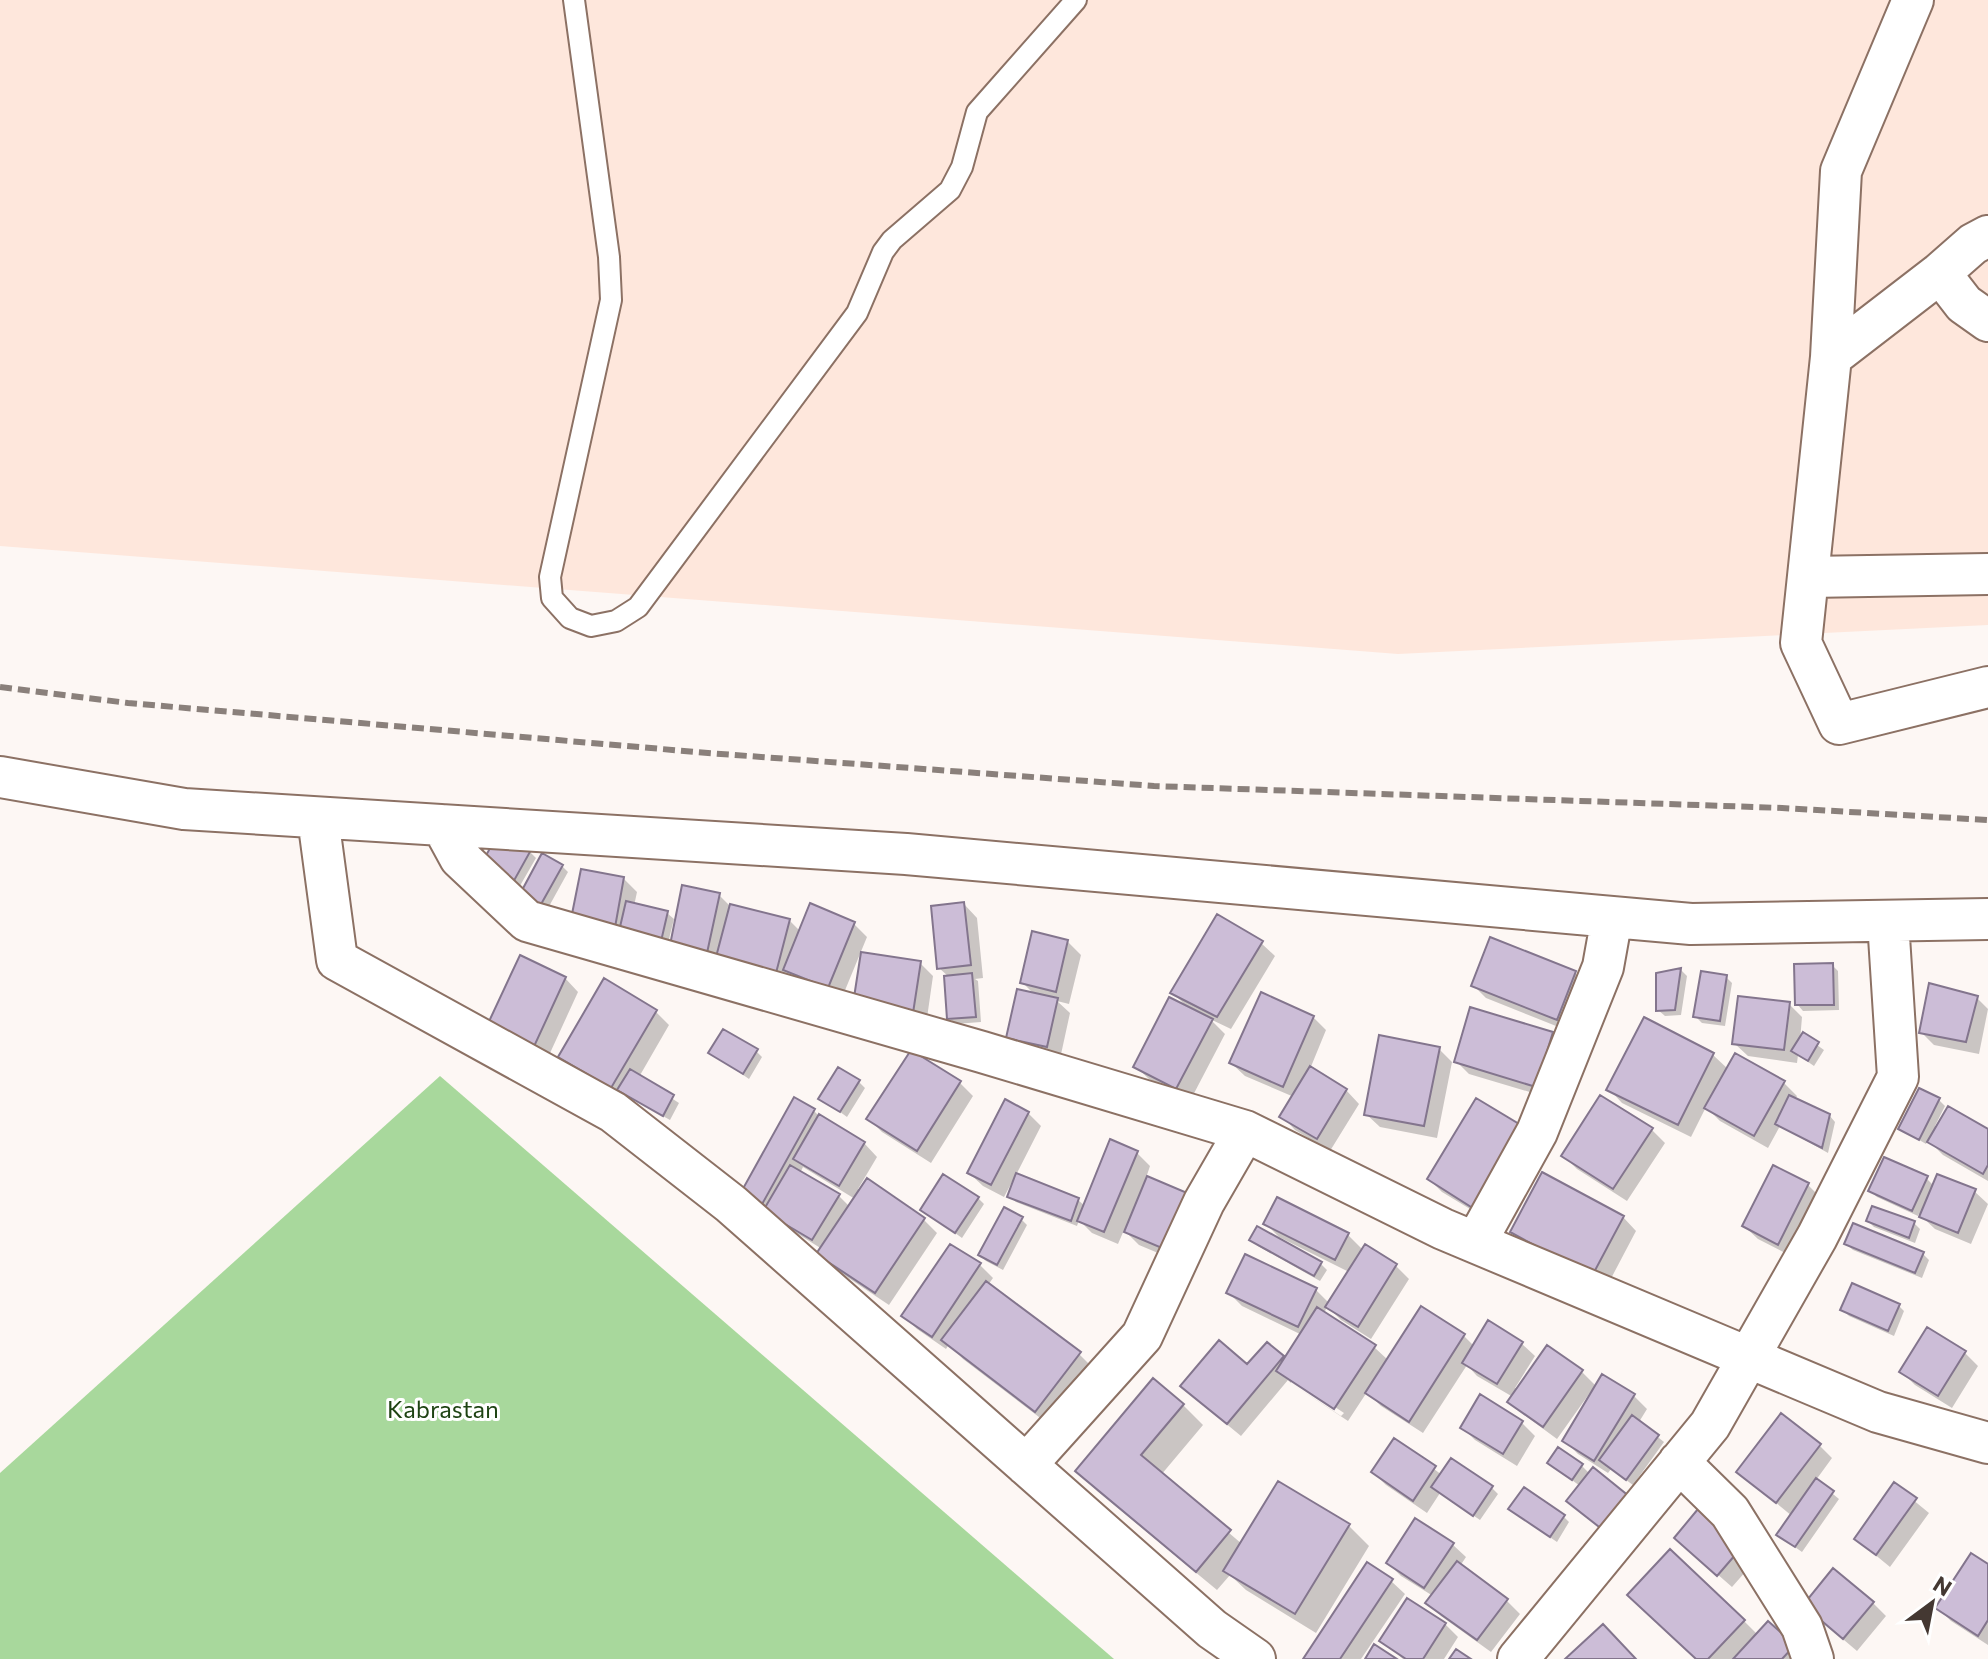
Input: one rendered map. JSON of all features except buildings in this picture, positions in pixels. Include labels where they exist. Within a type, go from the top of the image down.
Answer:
[{"type":"street","points":[[1913,0],[1841,171],[1831,357],[1801,643],[1839,724],[1988,687]]},
{"type":"street","points":[[1831,357],[1973,244],[1988,236]]},
{"type":"street","points":[[1940,273],[1964,304],[1988,321]]},
{"type":"street","points":[[1809,577],[1988,574]]},
{"type":"street","points":[[0,777],[184,809],[906,854],[1691,924],[1988,919]]},
{"type":"street","points":[[318,818],[337,960],[613,1112],[731,1204],[1212,1629],[1255,1659]]},
{"type":"street","points":[[442,825],[460,858],[527,921],[1245,1131],[1443,1229],[1878,1412],[1988,1443]]},
{"type":"street","points":[[1476,1242],[1537,1132],[1603,967],[1612,917]]},
{"type":"street","points":[[1518,1659],[1710,1425],[1817,1237],[1898,1077],[1888,921]]},
{"type":"street","points":[[1026,1465],[1142,1336],[1204,1202],[1245,1131]]},
{"type":"street","points":[[1679,1462],[1730,1512],[1802,1627],[1813,1659]]},
{"type":"lane","points":[[574,0],[609,257],[611,300],[550,577],[552,598],[570,618],[591,626],[616,621],[638,607],[857,313],[892,240],[950,190],[962,167],[977,112],[1076,0]]},
{"type":"shaded area","points":[[0,0],[1988,0],[1988,625],[1398,654],[0,546]]},
{"type":"green space","name":"Kabrastan","points":[[440,1076],[1114,1659],[0,1659],[0,1473]]},
{"type":"railway","points":[[0,687],[128,703],[708,753],[1154,786],[1782,808],[1988,820]]}]
